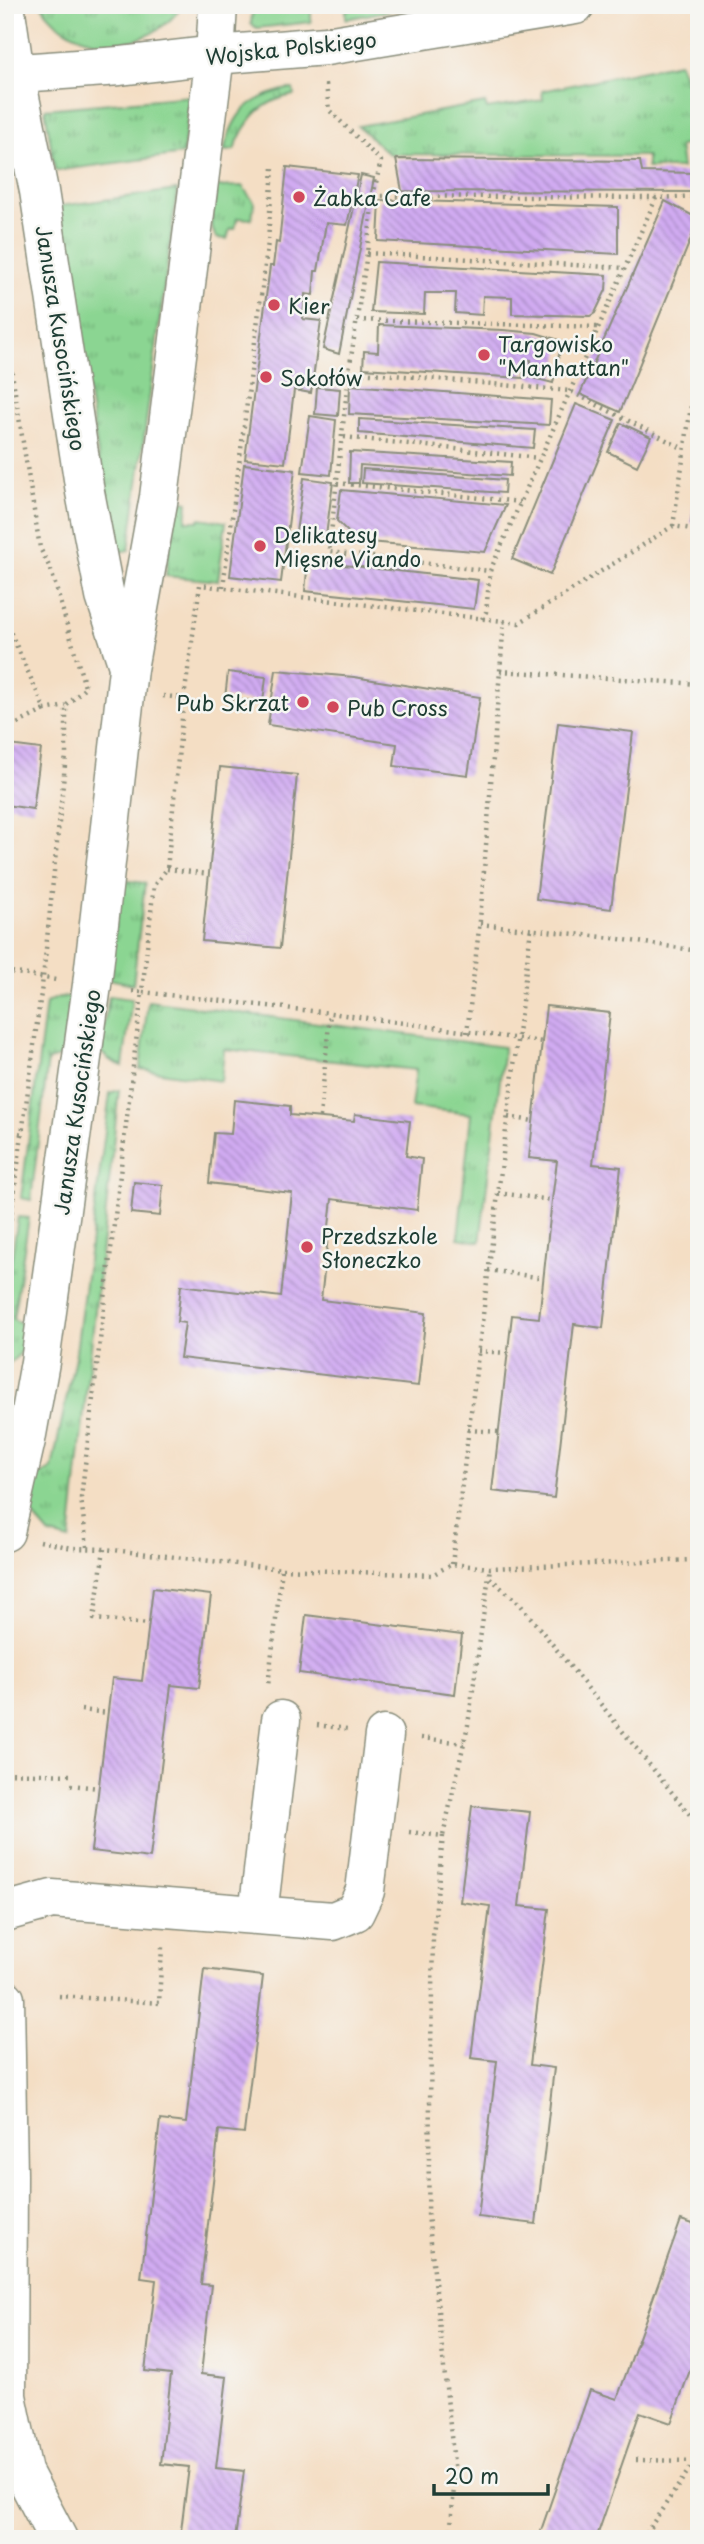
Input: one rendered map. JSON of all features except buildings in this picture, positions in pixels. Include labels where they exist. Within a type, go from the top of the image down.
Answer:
[{"type":"street","name":"Janusza Kusocińskiego","points":[[5,5],[10,74],[39,191],[85,492],[104,596],[127,681]]},
{"type":"street","name":"Janusza Kusocińskiego","points":[[5,1532],[40,1362],[92,985],[127,681],[159,497],[215,55],[218,5]]},
{"type":"street","name":"Wojska Polskiego","points":[[10,74],[326,46],[575,5]]},
{"type":"street","points":[[258,1914],[274,1705]]},
{"type":"street","points":[[5,1912],[52,1899],[332,1921],[355,1912],[365,1891],[384,1735]]},
{"type":"street","points":[[5,1999],[8,2162],[7,2396],[23,2472],[58,2539]]},
{"type":"path","points":[[692,43],[699,67]]},
{"type":"path","points":[[329,110],[382,161],[373,195],[349,371],[344,437],[329,552],[490,571]]},
{"type":"path","points":[[223,587],[268,242],[273,167]]},
{"type":"path","points":[[373,195],[656,198],[699,196]]},
{"type":"path","points":[[482,619],[486,612],[490,571],[656,198]]},
{"type":"path","points":[[367,253],[625,268]]},
{"type":"path","points":[[357,320],[599,327]]},
{"type":"path","points":[[5,330],[40,548],[51,570],[86,688],[66,706],[45,710],[5,730]]},
{"type":"path","points":[[673,526],[699,353]]},
{"type":"path","points":[[349,371],[570,391],[684,449]]},
{"type":"path","points":[[344,437],[539,458]]},
{"type":"path","points":[[337,483],[520,502]]},
{"type":"path","points":[[87,1547],[81,1497],[154,885],[167,869],[184,698],[200,585],[519,623],[673,526],[699,530]]},
{"type":"path","points":[[5,620],[45,710]]},
{"type":"path","points":[[467,1033],[480,920],[505,621]]},
{"type":"path","points":[[500,671],[699,684]]},
{"type":"path","points":[[127,681],[184,698]]},
{"type":"path","points":[[5,1261],[8,1218],[23,1134],[43,978],[66,755],[66,706]]},
{"type":"path","points":[[167,869],[209,874]]},
{"type":"path","points":[[480,924],[612,937],[699,951]]},
{"type":"path","points":[[452,1564],[531,929]]},
{"type":"path","points":[[5,971],[142,992],[330,1013],[542,1042]]},
{"type":"path","points":[[320,1117],[330,1013]]},
{"type":"path","points":[[508,1117],[533,1121]]},
{"type":"path","points":[[5,1131],[23,1134]]},
{"type":"path","points":[[498,1193],[552,1200]]},
{"type":"path","points":[[488,1270],[544,1278]]},
{"type":"path","points":[[478,1351],[508,1353]]},
{"type":"path","points":[[468,1430],[499,1432]]},
{"type":"path","points":[[72,1548],[87,1547],[282,1569],[432,1575],[452,1564],[490,1568],[697,1560],[699,1530]]},
{"type":"path","points":[[104,1549],[94,1619],[149,1624]]},
{"type":"path","points":[[450,2539],[455,2474],[428,2214],[433,1936],[443,1836],[468,1724],[490,1568]]},
{"type":"path","points":[[274,1705],[282,1569]]},
{"type":"path","points":[[489,1578],[519,1604],[699,1826]]},
{"type":"path","points":[[81,1710],[108,1713]]},
{"type":"path","points":[[5,1773],[71,1774]]},
{"type":"path","points":[[71,1785],[99,1788]]},
{"type":"path","points":[[373,1828],[443,1836]]},
{"type":"path","points":[[59,1996],[159,2003],[165,1907]]},
{"type":"path","points":[[642,2539],[697,2462],[699,2455]]},
{"type":"path","points":[[636,2460],[697,2462]]},
{"type":"green space","points":[[41,5],[183,5],[168,21],[151,33],[112,43],[91,41],[72,34],[55,22]]},
{"type":"green space","points":[[253,5],[311,5],[311,22],[257,28],[251,24]]},
{"type":"green space","points":[[346,5],[418,5],[346,19]]},
{"type":"green space","points":[[679,63],[699,116],[699,132],[690,144],[679,146],[682,168],[647,168],[647,156],[389,154],[358,126],[485,103],[487,109],[543,100],[542,91]]},
{"type":"green space","points":[[293,89],[294,95],[263,107],[249,121],[234,150],[224,151],[238,116],[245,109],[262,97]]},
{"type":"green space","points":[[190,96],[183,154],[55,171],[45,109]]},
{"type":"green space","points":[[242,186],[254,202],[252,219],[237,218],[235,229],[230,229],[227,239],[216,238],[211,225],[216,187]]},
{"type":"green space","points":[[177,190],[129,550],[113,553],[60,206]]},
{"type":"green space","points":[[183,501],[188,502],[186,521],[198,521],[200,518],[226,522],[218,581],[166,576],[173,511]]},
{"type":"green space","points":[[121,880],[145,883],[133,984],[109,979]]},
{"type":"green space","points":[[109,996],[132,999],[123,1066],[107,1058],[100,1049]]},
{"type":"green space","points":[[59,997],[71,998],[63,1056],[48,1060],[31,1200],[21,1198],[46,1003]]},
{"type":"green space","points":[[148,1001],[504,1047],[480,1242],[458,1238],[471,1114],[411,1107],[416,1070],[224,1049],[221,1081],[140,1069]]},
{"type":"green space","points":[[119,1090],[70,1540],[50,1535],[29,1511],[36,1478],[52,1468],[76,1352],[110,1093]]},
{"type":"green space","points":[[18,1217],[29,1218],[13,1319],[21,1323],[28,1332],[21,1352],[5,1365],[5,1301]]},
{"type":"place","name":"Żabka Cafe","points":[[299,197]]},
{"type":"place","name":"Kier","points":[[274,305]]},
{"type":"place","name":"Targowisko \"Manhattan\"","points":[[484,355]]},
{"type":"place","name":"Sokołów","points":[[266,377]]},
{"type":"place","name":"Delikatesy Mięsne Viando","points":[[260,546]]},
{"type":"place","name":"Pub Skrzat","points":[[303,702]]},
{"type":"place","name":"Pub Cross","points":[[333,707]]},
{"type":"place","name":"Przedszkole Słoneczko","points":[[307,1247]]}]
